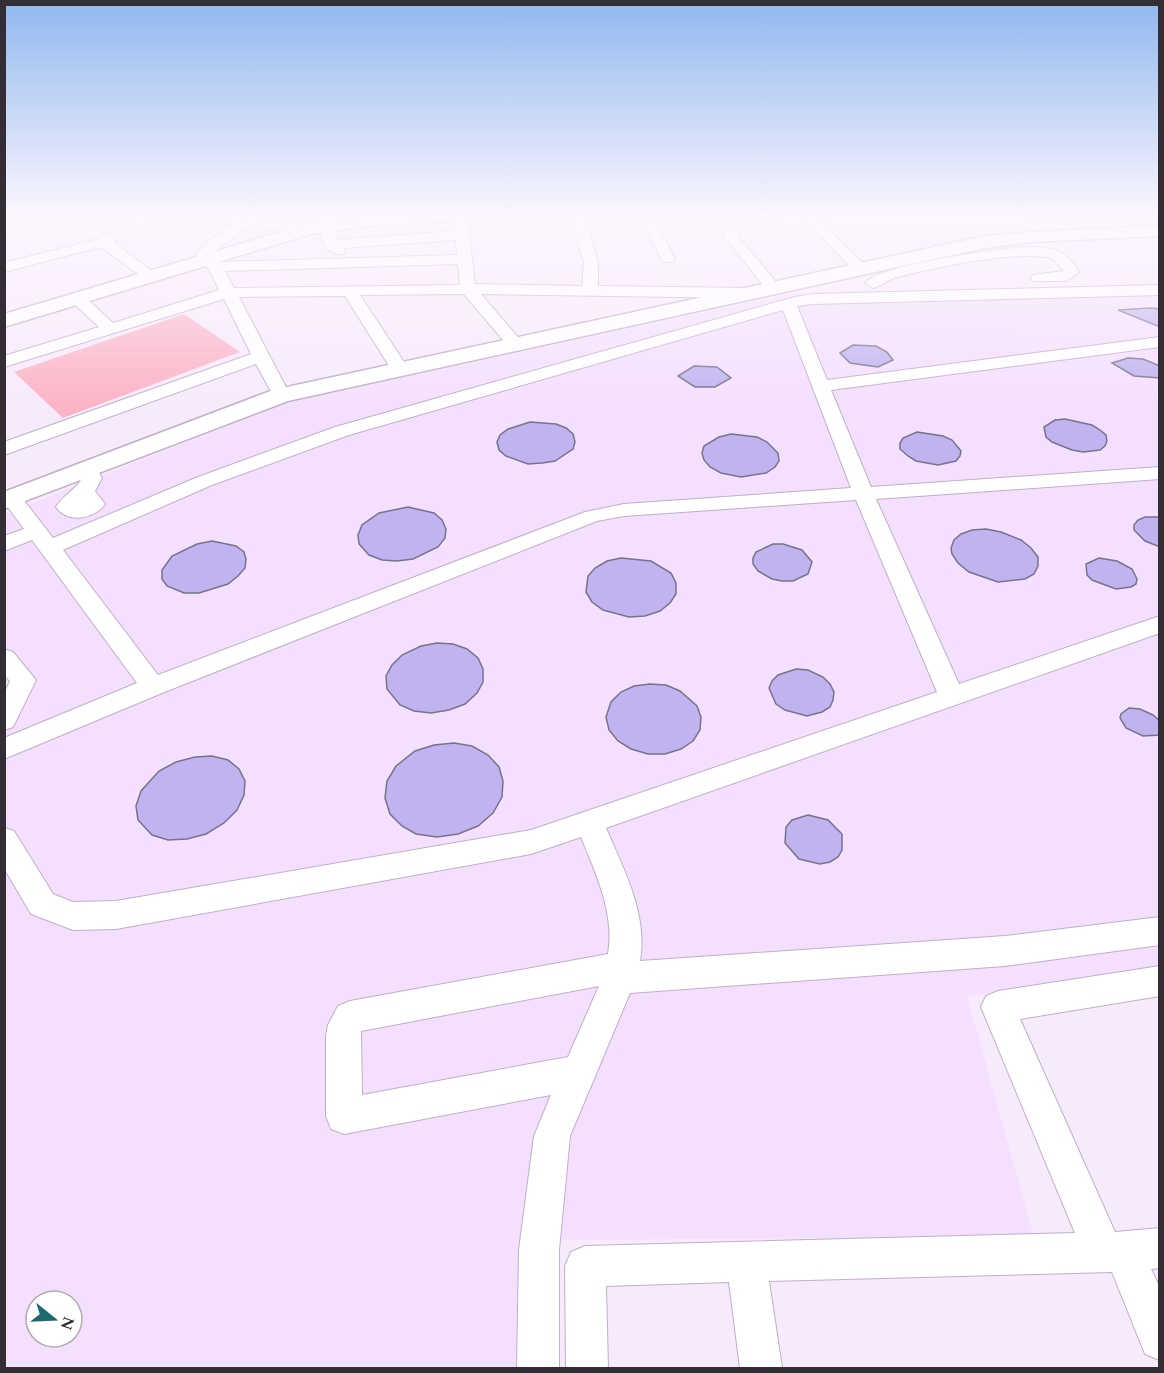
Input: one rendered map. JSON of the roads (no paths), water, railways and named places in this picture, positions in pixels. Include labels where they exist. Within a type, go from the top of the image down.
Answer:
[{"type":"main road","points":[[4,321],[151,277]]},
{"type":"main road","points":[[8,499],[281,395],[772,287],[837,277]]},
{"type":"street","points":[[218,277],[281,395]]},
{"type":"street","points":[[345,277],[344,292],[399,368]]},
{"type":"street","points":[[466,277],[468,289],[514,342]]},
{"type":"street","points":[[590,277],[590,289]]},
{"type":"street","points":[[764,277],[772,287]]},
{"type":"street","points":[[879,277],[898,287],[1050,277]]},
{"type":"street","points":[[4,362],[226,293],[590,289],[747,294]]},
{"type":"street","points":[[4,544],[43,539],[342,431],[789,304],[825,298],[1160,290]]},
{"type":"street","points":[[78,299],[109,328]]},
{"type":"street","points":[[789,304],[863,492],[951,695]]},
{"type":"street","points":[[823,386],[1160,342]]},
{"type":"street","points":[[4,449],[260,357]]},
{"type":"street","points":[[85,493],[92,478],[88,470]]},
{"type":"street","points":[[4,658],[23,680],[20,691],[9,707],[7,734],[153,687],[592,516],[624,510],[1160,473]]},
{"type":"street","points":[[8,499],[43,539],[153,687]]},
{"type":"street","points":[[4,840],[42,904],[73,916],[116,915],[531,842],[1160,624]]},
{"type":"street","points":[[538,1368],[539,1250],[552,1136],[620,973],[626,929],[608,865],[589,822]]},
{"type":"street","points":[[577,1073],[344,1116],[343,1036],[345,1025],[350,1017],[620,973],[654,974],[1005,951],[1160,931]]},
{"type":"street","points":[[1160,981],[998,1007],[1129,1251],[1160,1339]]},
{"type":"street","points":[[587,1368],[585,1266],[1129,1251]]},
{"type":"street","points":[[746,1261],[761,1368]]}]
